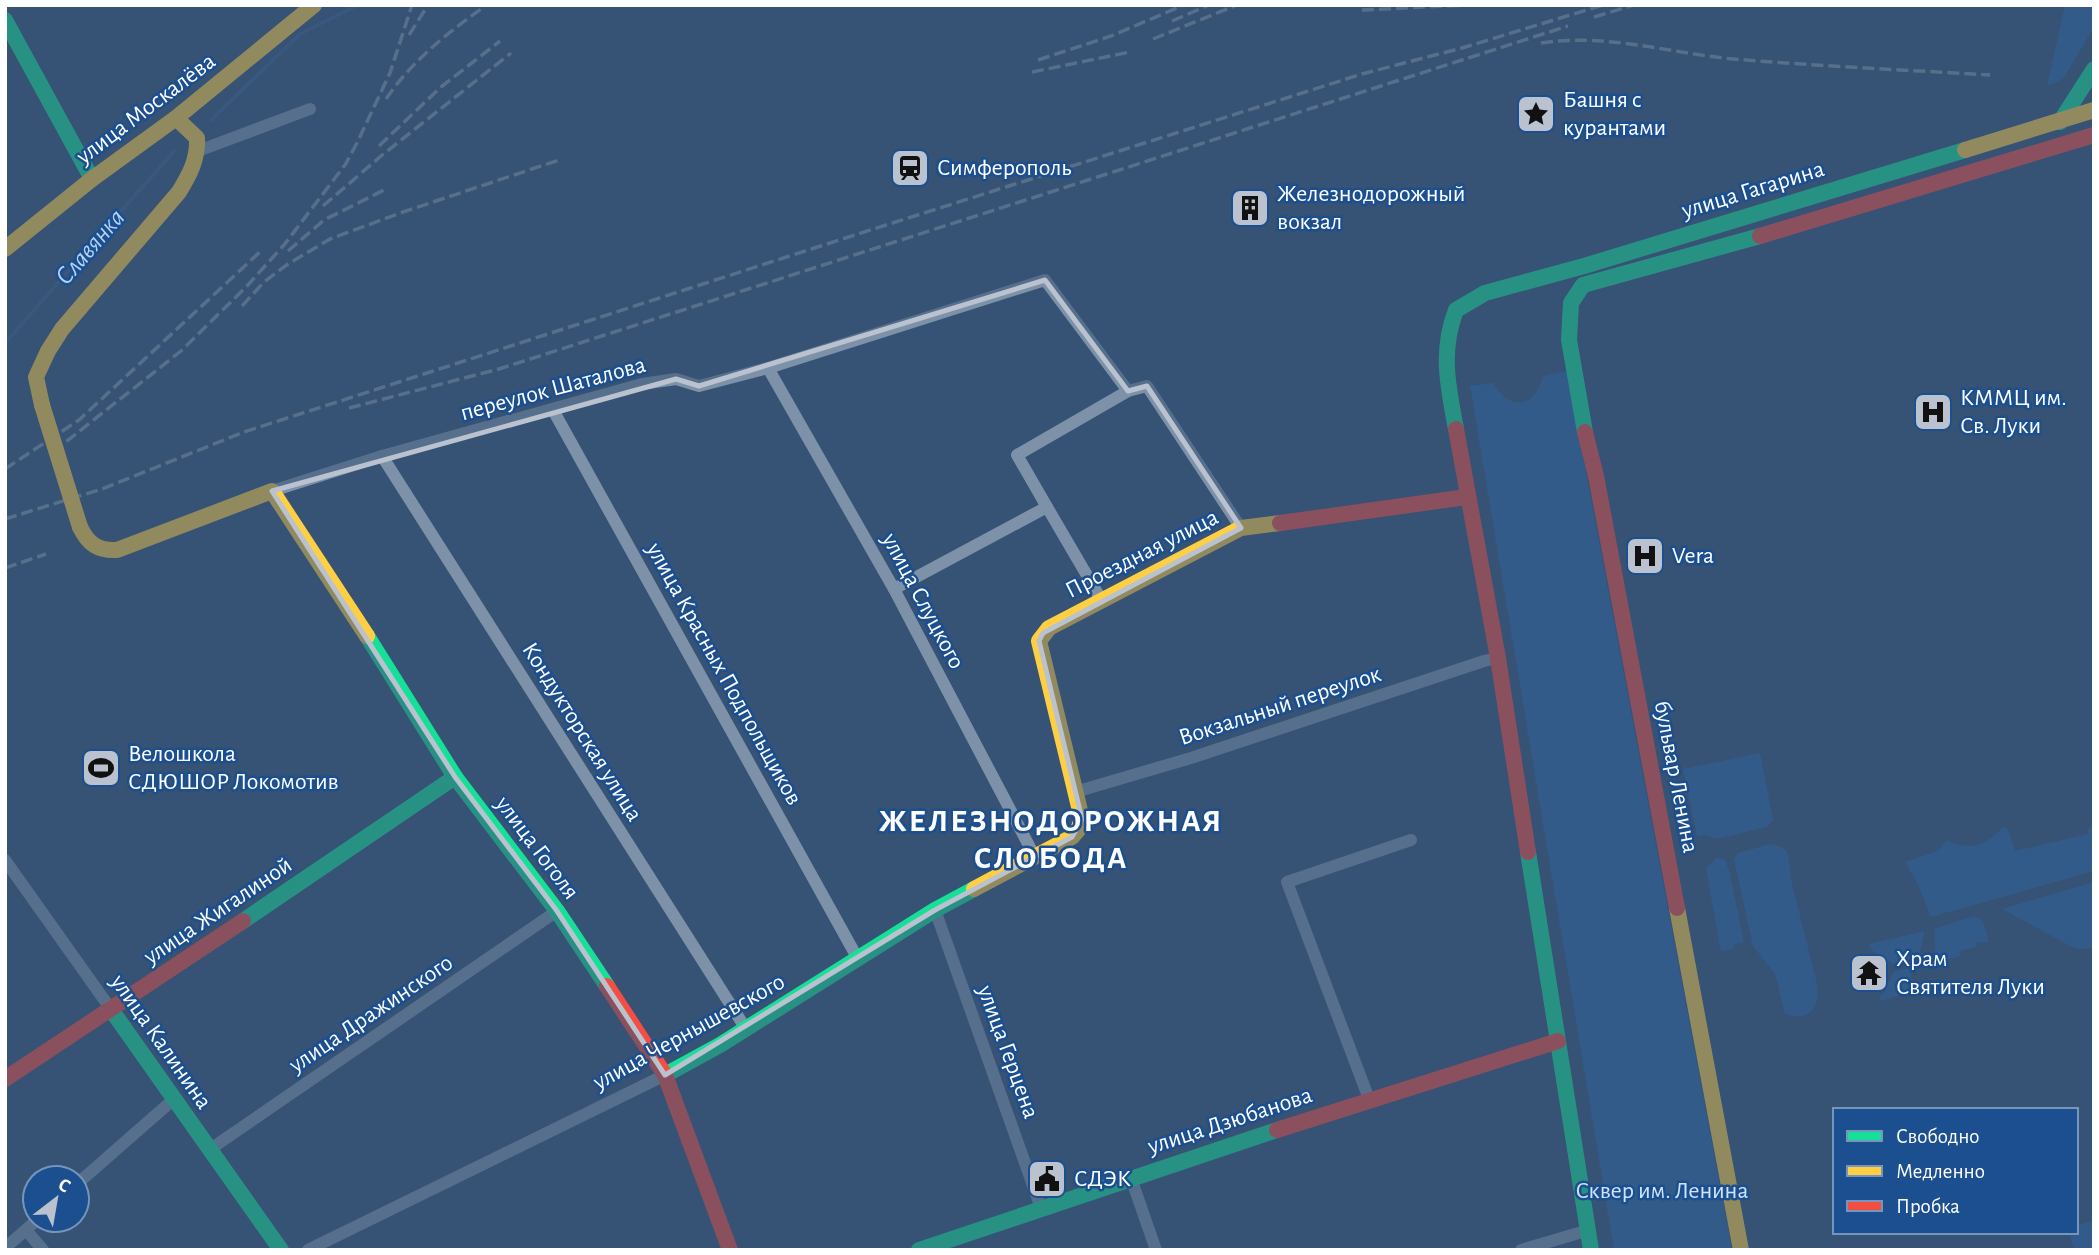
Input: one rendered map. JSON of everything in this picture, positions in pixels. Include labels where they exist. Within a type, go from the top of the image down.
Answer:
[{"type":"main road","name":"улица Москалёва","points":[[5,249],[92,179],[176,118],[314,5]]},
{"type":"main road","points":[[5,20],[92,179]]},
{"type":"main road","points":[[2036,153],[2094,69]]},
{"type":"main road","name":"улица Гагарина","points":[[1467,497],[1445,359],[1446,338],[1456,310],[1485,293],[1578,268],[2094,110]]},
{"type":"main road","points":[[176,118],[197,138],[198,151],[193,169],[179,192],[62,329],[36,377],[42,405],[80,527],[84,537],[95,548],[117,550],[272,491]]},
{"type":"main road","name":"улица Гагарина","points":[[1568,314],[1573,296],[1583,285],[1793,227],[2094,135]]},
{"type":"main road","name":"бульвар Ленина","points":[[1568,314],[1567,334],[1572,362],[1596,476],[1741,1250]]},
{"type":"main road","name":"улица Гоголя","points":[[272,491],[346,602],[455,777],[557,911],[665,1075],[730,1250]]},
{"type":"main road","points":[[1467,497],[1498,658],[1591,1250]]},
{"type":"main road","name":"Проездная улица","points":[[1078,830],[1082,819],[1039,641],[1043,633],[1241,528],[1467,497]]},
{"type":"main road","name":"улица Жигалиной","points":[[5,1079],[455,777]]},
{"type":"main road","name":"улица Чернышевского","points":[[665,1075],[746,1029],[935,910],[1072,837],[1078,830]]},
{"type":"main road","name":"улица Калинина","points":[[110,1008],[281,1250]]},
{"type":"main road","name":"улица Дзюбанова","points":[[919,1250],[1369,1099],[1558,1041]]},
{"type":"street","points":[[198,151],[310,109]]},
{"type":"street","name":"переулок Шаталова","points":[[272,491],[382,456],[642,384],[676,379],[699,386],[768,368],[1045,280],[1128,391]]},
{"type":"street","name":"улица Слуцкого","points":[[768,368],[894,589],[1035,857]]},
{"type":"street","points":[[1102,601],[1017,455],[1128,391],[1147,386],[1241,528]]},
{"type":"street","name":"улица Красных Подпольщиков","points":[[553,410],[858,959]]},
{"type":"street","name":"Кондукторская улица","points":[[382,456],[746,1029]]},
{"type":"street","points":[[894,589],[1047,507]]},
{"type":"street","name":"Вокзальный переулок","points":[[1075,792],[1191,758],[1498,658]]},
{"type":"street","points":[[1369,1099],[1287,883],[1411,840]]},
{"type":"street","name":"улица Калинина","points":[[5,860],[110,1008]]},
{"type":"street","name":"улица Герцена","points":[[935,910],[1041,1208]]},
{"type":"street","name":"улица Дражинского","points":[[209,1150],[557,911]]},
{"type":"street","name":"улица Чернышевского","points":[[308,1250],[665,1075]]},
{"type":"street","points":[[91,1172],[174,1099]]},
{"type":"street","points":[[1130,1178],[1156,1250]]},
{"type":"street","points":[[1521,1250],[1589,1230]]},
{"type":"street","points":[[5,1248],[21,1234]]},
{"type":"street","points":[[29,1234],[43,1250]]},
{"type":"highlighted area","points":[[1045,280],[1128,391],[1147,386],[1241,528],[1043,633],[1039,641],[1082,819],[1072,837],[935,910],[665,1075],[557,911],[455,777],[272,491],[676,379],[699,386]]},
{"type":"green space","points":[[2065,5],[2094,5],[2094,27],[2063,79],[2047,86]]},
{"type":"green space","name":"Сквер им. Ленина","points":[[1567,371],[1732,1250],[1614,1250],[1470,386],[1493,383],[1507,399],[1521,402],[1534,395],[1543,376]]},
{"type":"green space","points":[[1760,753],[1773,820],[1767,827],[1716,839],[1706,835],[1697,836],[1683,769]]},
{"type":"green space","points":[[2094,826],[2094,871],[1931,917],[1918,884],[1905,862],[1938,851],[1947,840],[1963,846],[1977,845],[1991,838],[2003,827],[2008,828],[2015,851],[2088,834],[2088,828]]},
{"type":"green space","points":[[1770,844],[1786,850],[1817,984],[1815,1006],[1812,1011],[1801,1016],[1785,1014],[1775,974],[1753,946],[1734,860],[1738,853]]},
{"type":"green space","points":[[1717,857],[1725,860],[1729,870],[1744,942],[1734,944],[1734,949],[1721,951],[1706,869]]},
{"type":"green space","points":[[2094,882],[2094,948],[2072,947],[2002,909]]},
{"type":"green space","points":[[1974,916],[1983,921],[1989,942],[1977,942],[1976,947],[1959,951],[1960,956],[1936,962],[1934,929]]},
{"type":"green space","points":[[1925,931],[1919,956],[1893,964],[1870,949],[1869,944]]},
{"type":"green space","points":[[1909,969],[1914,987],[1910,992],[1881,1001],[1879,996],[1884,993],[1894,971]]},
{"type":"green space","points":[[2094,1221],[2094,1250],[2074,1250],[2070,1234],[2078,1234],[2078,1225]]},
{"type":"waterway","name":"Славянка","points":[[211,120],[300,34],[358,5]]},
{"type":"waterway","name":"Славянка","points":[[5,343],[175,150]]},
{"type":"railway","points":[[53,452],[181,351],[284,245],[345,165],[357,143],[390,73],[412,5]]},
{"type":"railway","points":[[409,35],[428,5]]},
{"type":"railway","points":[[1038,60],[1111,36],[1184,5]]},
{"type":"railway","points":[[1172,21],[1209,5]]},
{"type":"railway","points":[[1153,39],[1237,5]]},
{"type":"railway","points":[[1362,10],[1468,5]]},
{"type":"railway","points":[[5,519],[102,489],[244,432],[861,233],[1362,74],[1462,48],[1603,5]]},
{"type":"railway","points":[[1594,17],[1634,5]]},
{"type":"railway","points":[[386,99],[406,73],[429,50],[481,9]]},
{"type":"railway","points":[[349,408],[499,369],[1568,26]]},
{"type":"railway","points":[[1541,43],[1590,40],[1733,59],[1990,75]]},
{"type":"railway","points":[[379,146],[441,87],[500,41]]},
{"type":"railway","points":[[1032,72],[1130,52]]},
{"type":"railway","points":[[323,206],[381,156],[511,53]]},
{"type":"railway","points":[[242,306],[264,282],[330,239],[559,160]]},
{"type":"railway","points":[[288,251],[324,220],[386,189]]},
{"type":"railway","points":[[5,469],[79,420],[262,250]]},
{"type":"railway","points":[[5,568],[46,554]]},
{"type":"traffic: fast","points":[[5,20],[92,179]]},
{"type":"traffic: fast","points":[[2060,122],[2094,69]]},
{"type":"traffic: fast","points":[[1456,429],[1447,369],[1451,325],[1456,310],[1485,293],[1584,266],[1965,150]]},
{"type":"traffic: fast","points":[[1585,432],[1569,340],[1571,303],[1583,285],[1760,236]]},
{"type":"traffic: fast","points":[[367,636],[455,777],[557,911],[607,986]]},
{"type":"traffic: fast","points":[[243,921],[455,777]]},
{"type":"traffic: fast","points":[[1528,852],[1591,1250]]},
{"type":"traffic: fast","points":[[665,1075],[720,1045],[935,910],[974,889]]},
{"type":"traffic: fast","points":[[110,1008],[281,1250]]},
{"type":"traffic: fast","points":[[919,1250],[1277,1130]]},
{"type":"traffic: slow","points":[[5,249],[92,179],[176,118],[314,5]]},
{"type":"traffic: slow","points":[[1965,150],[2094,110]]},
{"type":"traffic: slow","points":[[42,405],[36,377],[62,329],[179,192],[190,173],[195,160],[197,138],[176,118]]},
{"type":"traffic: slow","points":[[42,405],[80,527]]},
{"type":"traffic: slow","points":[[80,527],[94,545],[117,550],[272,491],[367,636]]},
{"type":"traffic: slow","points":[[974,889],[1072,837],[1082,819],[1039,641],[1049,628],[1241,528],[1280,523]]},
{"type":"traffic: slow","points":[[1677,908],[1741,1250]]},
{"type":"traffic: jam","points":[[1760,236],[2094,135]]},
{"type":"traffic: jam","points":[[1456,429],[1498,658],[1528,852]]},
{"type":"traffic: jam","points":[[1585,432],[1596,476],[1677,908]]},
{"type":"traffic: jam","points":[[1280,523],[1467,497]]},
{"type":"traffic: jam","points":[[5,1079],[243,921]]},
{"type":"traffic: jam","points":[[607,986],[665,1075],[730,1250]]},
{"type":"traffic: jam","points":[[1277,1130],[1558,1041]]},
{"type":"place","name":"Башня с курантами","points":[[1536,114]]},
{"type":"place","name":"Симферополь","points":[[910,168]]},
{"type":"place","name":"Железнодорожный вокзал","points":[[1250,208]]},
{"type":"place","name":"КММЦ им. Св. Луки","points":[[1933,412]]},
{"type":"place","name":"Vera","points":[[1645,556]]},
{"type":"place","name":"Велошкола СДЮШОР Локомотив","points":[[101,768]]},
{"type":"place","name":"Храм Святителя Луки","points":[[1869,973]]},
{"type":"place","name":"СДЭК","points":[[1047,1179]]},
{"type":"district","name":"ЖЕЛЕЗНОДОРОЖНАЯ СЛОБОДА","points":[[1051,840]]}]
